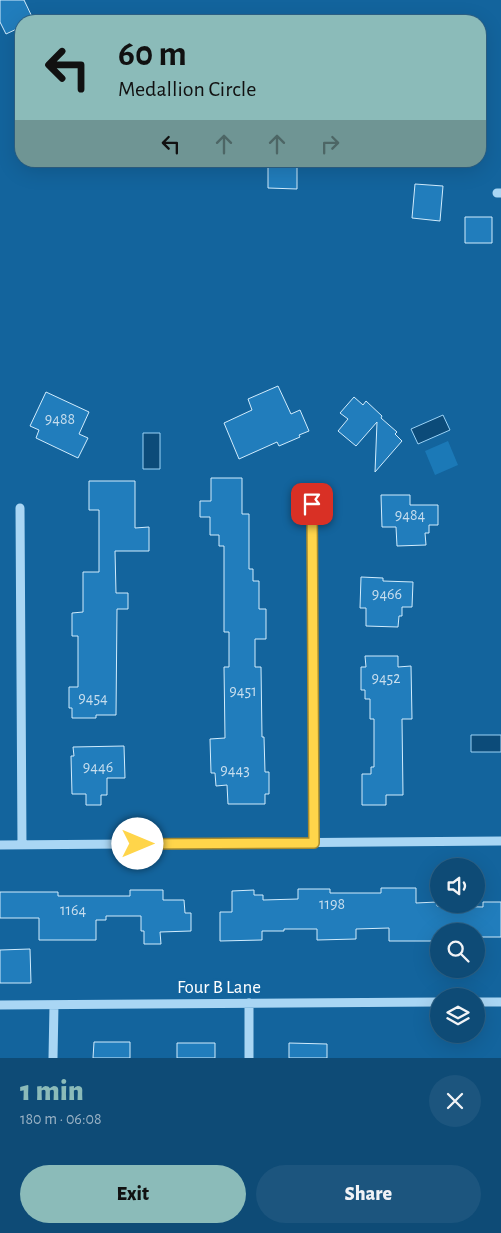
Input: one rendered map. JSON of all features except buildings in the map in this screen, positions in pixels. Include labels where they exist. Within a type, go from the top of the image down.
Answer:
[{"type":"street","points":[[312,504],[314,843]]},
{"type":"street","points":[[20,508],[22,845]]},
{"type":"street","points":[[0,845],[501,842]]},
{"type":"street","name":"Four B Lane","points":[[0,1005],[430,1002]]},
{"type":"street","points":[[485,1002],[501,1002]]},
{"type":"street","points":[[248,1058],[249,1003]]},
{"type":"street","points":[[53,1058],[54,1005]]},
{"type":"shaded area","points":[[443,415],[450,430],[418,444],[411,429]]},
{"type":"shaded area","points":[[143,433],[160,433],[160,469],[143,469]]},
{"type":"shaded area","points":[[448,441],[458,465],[435,475],[425,451]]},
{"type":"shaded area","points":[[471,735],[501,735],[501,752],[471,752]]},
{"type":"route","points":[[138,844],[314,843],[312,504]]}]
